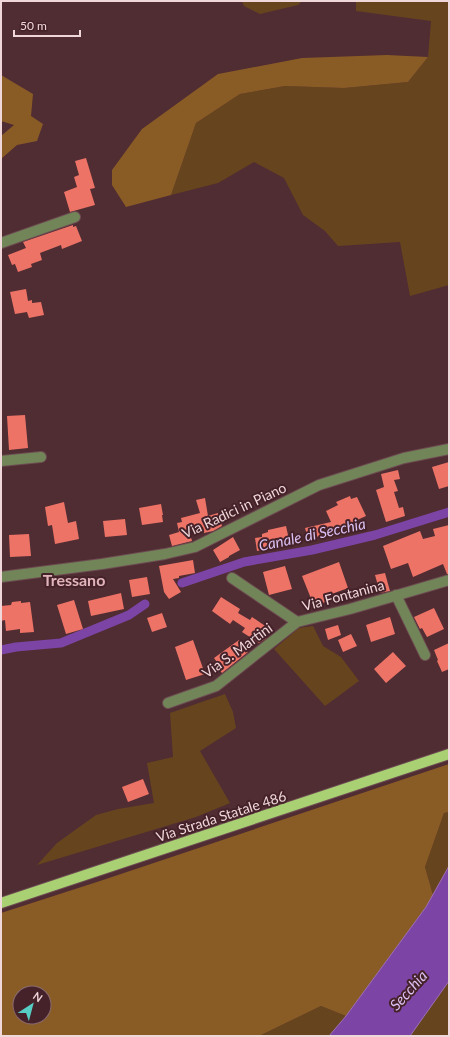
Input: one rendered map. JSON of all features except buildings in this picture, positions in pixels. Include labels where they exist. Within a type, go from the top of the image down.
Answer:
[{"type":"main road","name":"Via Strada Statale 486","points":[[1,903],[449,754]]},
{"type":"street","points":[[1,243],[75,217]]},
{"type":"street","name":"Via Radici in Piano","points":[[1,577],[165,554],[195,547],[319,485],[404,458],[449,449]]},
{"type":"street","points":[[1,461],[41,457]]},
{"type":"street","name":"Via Fontanina","points":[[232,578],[297,622],[350,609],[449,580]]},
{"type":"street","points":[[396,595],[425,655]]},
{"type":"street","name":"Via S. Martini","points":[[168,703],[216,686],[297,622]]},
{"type":"shaded area","points":[[242,1],[302,1],[298,5],[260,14],[244,6]]},
{"type":"shaded area","points":[[356,1],[449,1],[449,285],[410,296],[400,242],[338,246],[325,231],[303,215],[284,178],[254,162],[218,183],[171,195],[196,123],[240,94],[285,86],[344,88],[408,82],[428,57],[431,21],[356,11]]},
{"type":"shaded area","points":[[387,55],[428,57],[408,82],[344,88],[285,86],[240,94],[196,123],[171,195],[126,207],[112,185],[112,170],[142,129],[218,74],[302,58]]},
{"type":"shaded area","points":[[1,75],[33,94],[31,116],[43,124],[37,141],[17,145],[1,159],[1,136],[14,125],[1,121]]},
{"type":"shaded area","points":[[313,626],[323,646],[341,657],[359,681],[325,706],[274,649],[299,628]]},
{"type":"shaded area","points":[[225,694],[233,712],[236,728],[200,751],[230,803],[196,817],[37,865],[57,843],[96,815],[118,809],[154,803],[147,763],[173,757],[170,713]]},
{"type":"shaded area","points":[[449,764],[449,812],[444,813],[425,867],[433,895],[426,907],[346,1016],[321,1006],[259,1036],[1,1036],[1,913]]},
{"type":"shaded area","points":[[449,812],[449,866],[433,895],[425,867],[444,813]]},
{"type":"shaded area","points":[[449,981],[449,1036],[410,1036]]},
{"type":"shaded area","points":[[321,1006],[346,1016],[329,1036],[259,1036]]},
{"type":"water","name":"Secchia","points":[[449,866],[449,981],[410,1036],[329,1036],[346,1016],[426,907]]},
{"type":"waterway","name":"Canale di Secchia","points":[[182,583],[244,562],[312,550],[375,535],[449,512]]},
{"type":"waterway","name":"Canale di Secchia","points":[[1,650],[16,647],[61,643],[129,615],[145,604]]},
{"type":"district","name":"Tressano","points":[[74,579]]}]
